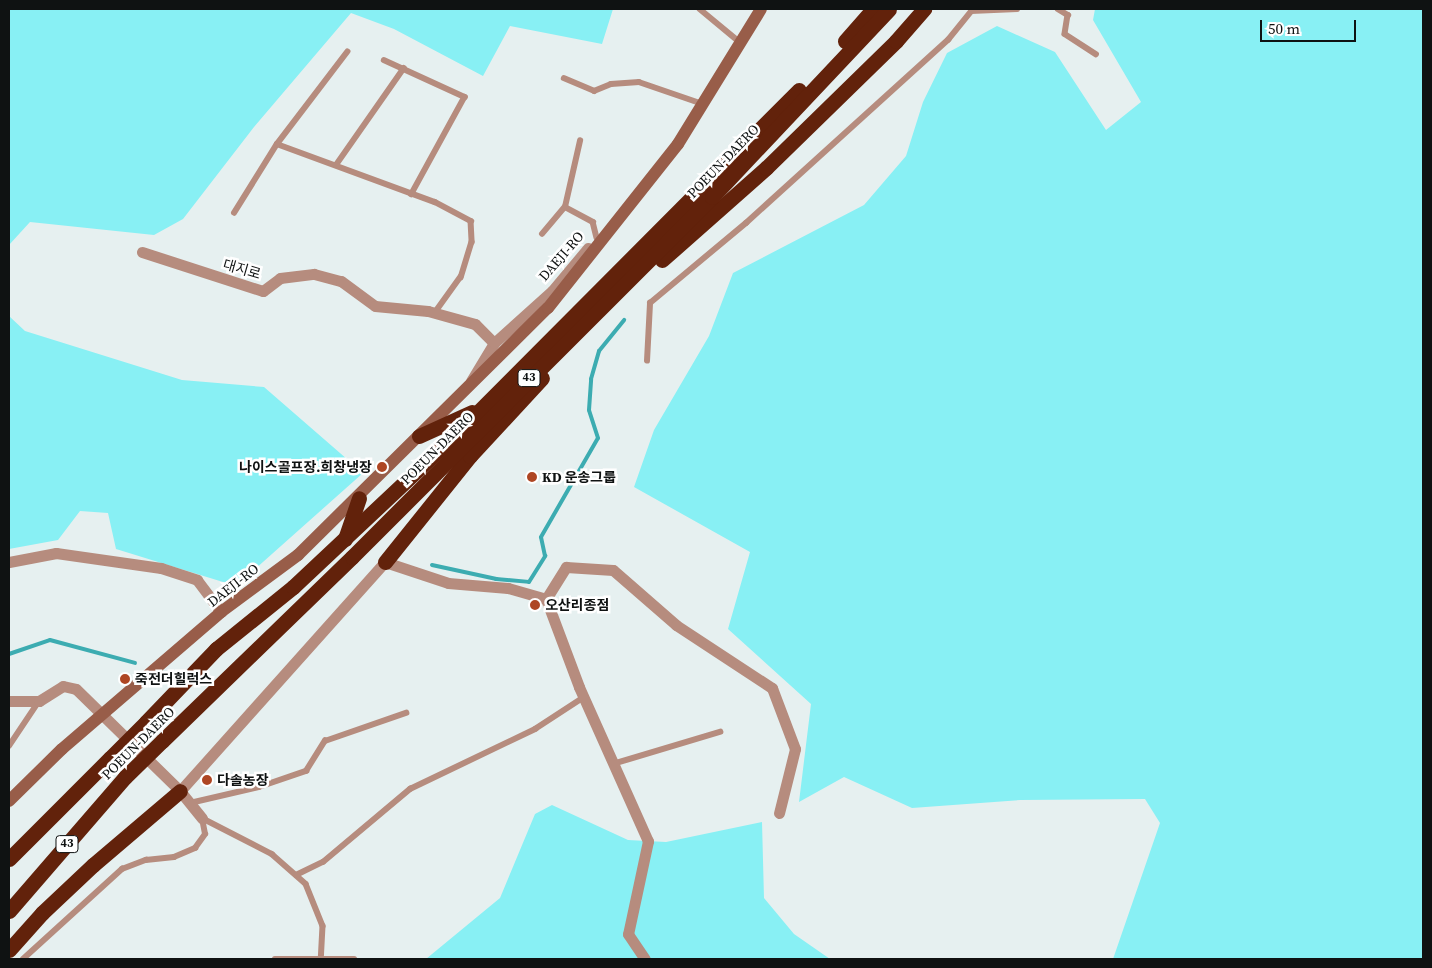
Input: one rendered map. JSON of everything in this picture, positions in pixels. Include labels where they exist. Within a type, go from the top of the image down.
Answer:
[{"type":"highway","name":"POEUN-DAERO","points":[[9,859],[216,649],[345,540],[478,410],[804,85],[873,9]]},
{"type":"highway","name":"POEUN-DAERO","points":[[9,911],[124,777],[352,557],[650,257],[889,9]]},
{"type":"highway","points":[[385,562],[470,456],[580,338],[684,239],[766,168],[896,41],[924,9]]},
{"type":"highway","points":[[650,257],[684,239]]},
{"type":"highway","points":[[580,338],[590,316]]},
{"type":"highway","points":[[419,436],[478,410]]},
{"type":"highway","points":[[345,540],[359,498]]},
{"type":"highway","points":[[9,950],[42,913],[180,791]]},
{"type":"main road","name":"DAEJI-RO","points":[[9,801],[62,749],[103,716],[221,612],[298,555],[359,498],[548,308],[678,144],[761,9]]},
{"type":"street","name":"DAEJI-RO","points":[[469,386],[494,344],[552,291],[678,144]]},
{"type":"street","name":"대지로","points":[[142,252],[263,291],[280,278],[314,274],[341,282],[375,306],[435,313],[475,324],[494,344]]},
{"type":"street","points":[[9,562],[56,553],[161,568],[197,580],[221,612]]},
{"type":"street","points":[[180,791],[385,562],[448,583],[508,588],[546,599]]},
{"type":"street","points":[[546,599],[566,567],[613,570],[676,625],[772,688],[795,749],[779,813]]},
{"type":"street","points":[[546,599],[584,697],[648,841],[628,934],[645,959]]},
{"type":"street","points":[[9,700],[39,702],[63,686],[76,689],[180,791],[202,818]]},
{"type":"lane","points":[[700,9],[741,43]]},
{"type":"lane","points":[[647,361],[650,303],[740,229],[948,40],[972,10],[1017,9]]},
{"type":"lane","points":[[1058,9],[1068,15],[1065,34],[1096,54]]},
{"type":"lane","points":[[234,213],[277,144],[347,52]]},
{"type":"lane","points":[[384,60],[465,97],[412,194]]},
{"type":"lane","points":[[336,165],[404,68]]},
{"type":"lane","points":[[564,78],[594,91],[611,84],[639,82],[703,104]]},
{"type":"lane","points":[[542,234],[565,208],[580,141]]},
{"type":"lane","points":[[277,144],[412,194],[471,221],[472,242],[461,278],[435,313]]},
{"type":"lane","points":[[565,208],[593,222],[597,238]]},
{"type":"lane","points":[[296,875],[323,862],[410,789],[535,729],[584,697]]},
{"type":"lane","points":[[9,746],[39,702]]},
{"type":"lane","points":[[190,803],[259,787],[306,771],[324,741],[406,713]]},
{"type":"lane","points":[[613,764],[720,732]]},
{"type":"lane","points":[[202,818],[272,854],[306,884],[323,926],[322,958]]},
{"type":"lane","points":[[23,959],[122,869],[146,860],[174,857],[195,848],[205,834],[202,818]]},
{"type":"lane","points":[[275,959],[354,959]]},
{"type":"shaded area","points":[[9,9],[613,9],[602,44],[510,26],[483,76],[394,29],[351,13],[254,127],[183,219],[154,235],[30,222],[9,245]]},
{"type":"shaded area","points":[[1095,9],[1423,9],[1423,959],[1113,959],[1160,823],[1145,799],[1020,800],[912,808],[844,777],[799,802],[811,704],[728,629],[750,552],[634,487],[654,430],[709,336],[733,273],[864,205],[906,156],[923,102],[947,53],[997,26],[1055,52],[1106,130],[1141,102],[1093,20]]},
{"type":"shaded area","points":[[9,316],[25,331],[182,380],[264,387],[363,473],[236,586],[116,549],[108,513],[80,511],[58,540],[9,549]]},
{"type":"shaded area","points":[[552,805],[628,840],[666,842],[762,822],[764,898],[794,934],[830,959],[426,959],[500,898],[535,814]]},
{"type":"waterway","points":[[432,565],[496,579],[529,582],[545,556],[541,537],[598,438],[589,410],[591,379],[599,351],[624,320]]},
{"type":"waterway","points":[[9,654],[50,640],[135,663]]},
{"type":"place","name":"나이스골프장.희창냉장","points":[[382,467]]},
{"type":"place","name":"KD 운송그룹","points":[[532,477]]},
{"type":"place","name":"오산리종점","points":[[535,605]]},
{"type":"place","name":"죽전더힐럭스","points":[[125,679]]},
{"type":"place","name":"다솔농장","points":[[207,780]]}]
